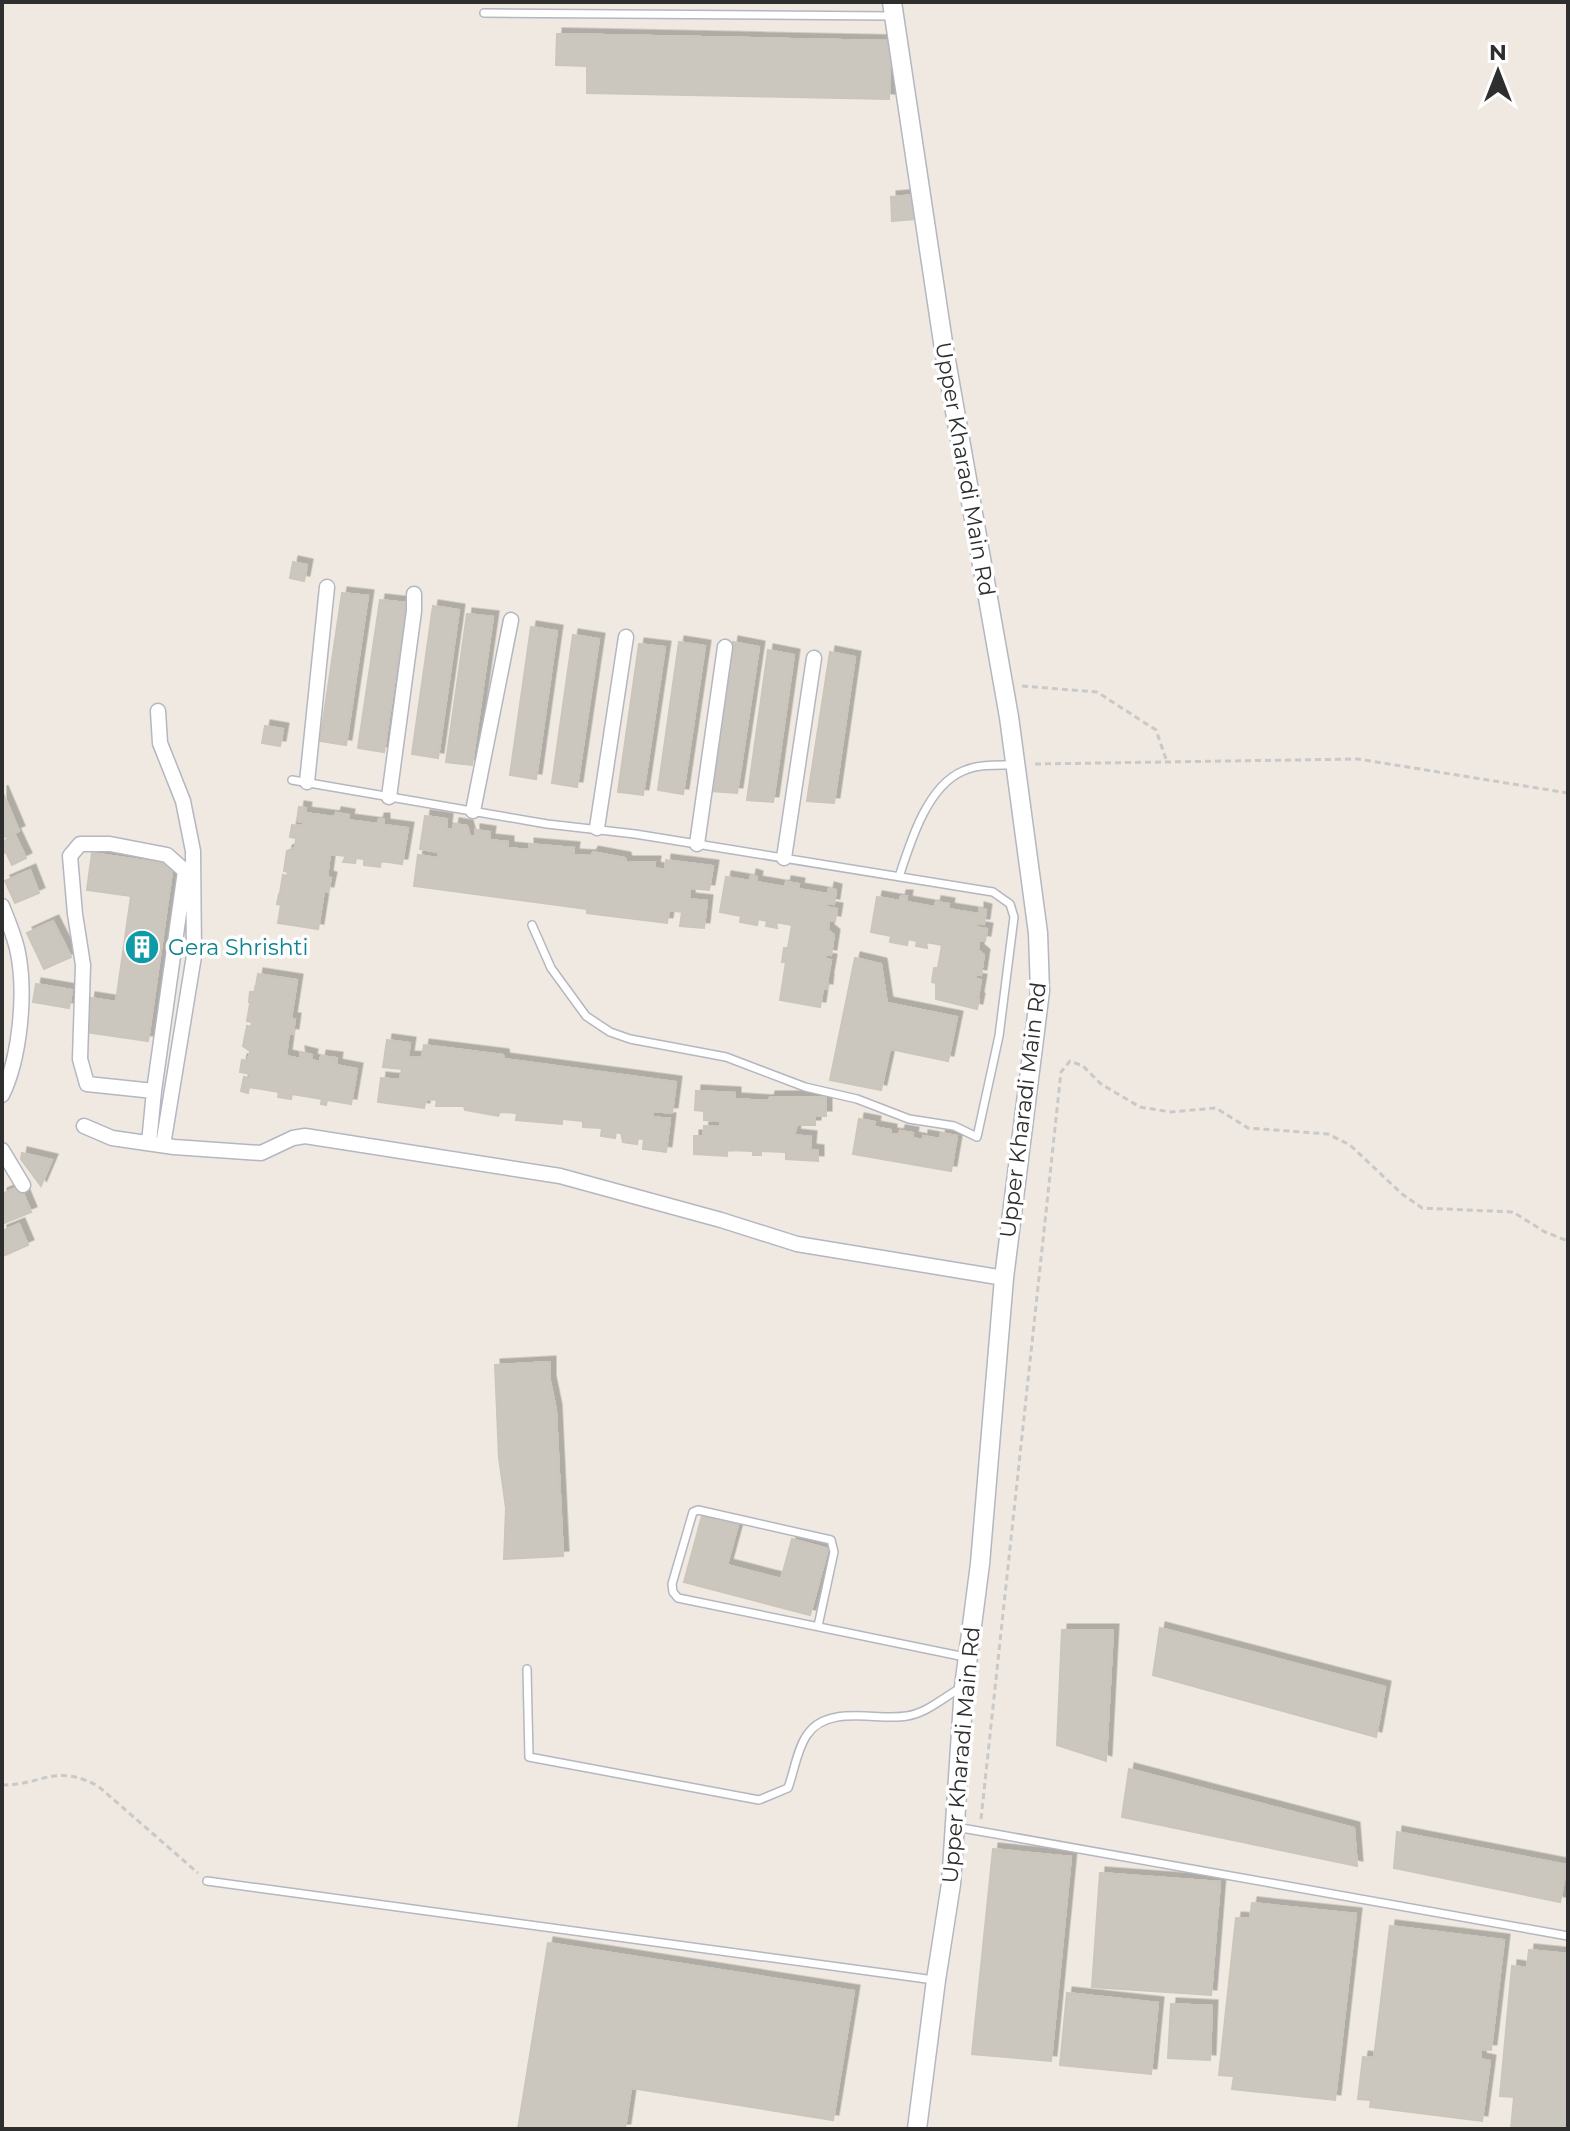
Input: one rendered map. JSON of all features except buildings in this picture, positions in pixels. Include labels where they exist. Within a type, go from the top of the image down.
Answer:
[{"type":"street","name":"Upper Kharadi Main Rd","points":[[893,9],[944,349],[1015,765],[1038,933],[1040,991],[1004,1278],[980,1564],[964,1687],[951,1884],[917,2129]]},
{"type":"street","points":[[300,781],[327,587]]},
{"type":"street","points":[[389,797],[414,594]]},
{"type":"street","points":[[473,811],[511,620]]},
{"type":"street","points":[[597,828],[626,637]]},
{"type":"street","points":[[697,844],[725,647]]},
{"type":"street","points":[[784,858],[814,658]]},
{"type":"street","points":[[156,1144],[194,956],[193,851],[183,801],[160,743],[158,711]]},
{"type":"street","points":[[154,1091],[87,1084],[80,1059],[83,965],[70,856],[80,844],[110,844],[167,855],[185,871],[154,1091],[156,1144]]},
{"type":"street","points":[[2,906],[18,953],[21,999],[14,1061],[2,1095]]},
{"type":"street","points":[[84,1126],[112,1138],[261,1153],[293,1138],[305,1136],[560,1176],[797,1244],[1004,1278]]},
{"type":"street","points":[[2,1150],[23,1185]]},
{"type":"lane","points":[[484,13],[893,9]]},
{"type":"lane","points":[[899,877],[914,830],[942,788],[960,771],[983,765],[1015,765]]},
{"type":"lane","points":[[300,781],[547,824],[597,828],[993,892],[1010,904],[1014,917],[999,1036],[977,1137],[954,1126],[909,1119],[857,1099],[805,1087],[726,1057],[630,1039],[610,1032],[586,1016],[551,968],[532,925]]},
{"type":"lane","points":[[818,1626],[834,1552],[831,1540],[698,1510],[693,1512],[672,1584],[678,1598],[968,1658]]},
{"type":"lane","points":[[527,1669],[529,1757],[759,1800],[788,1788],[806,1736],[816,1725],[828,1719],[847,1716],[920,1713],[964,1687]]},
{"type":"lane","points":[[956,1827],[1568,1936]]},
{"type":"lane","points":[[207,1881],[936,1980]]},
{"type":"path","points":[[1003,685],[1097,692],[1156,730],[1167,762]]},
{"type":"path","points":[[1015,765],[1358,759],[1568,793]]},
{"type":"path","points":[[980,1831],[1061,1072],[1070,1061],[1083,1066],[1101,1084],[1140,1107],[1171,1112],[1216,1108],[1248,1128],[1328,1134],[1350,1145],[1402,1194],[1422,1208],[1513,1212],[1545,1232],[1568,1241]]},
{"type":"path","points":[[2,1785],[15,1785],[52,1775],[81,1777],[98,1786],[207,1881]]},
{"type":"place","name":"Gera Shrishti","points":[[142,947]]}]
